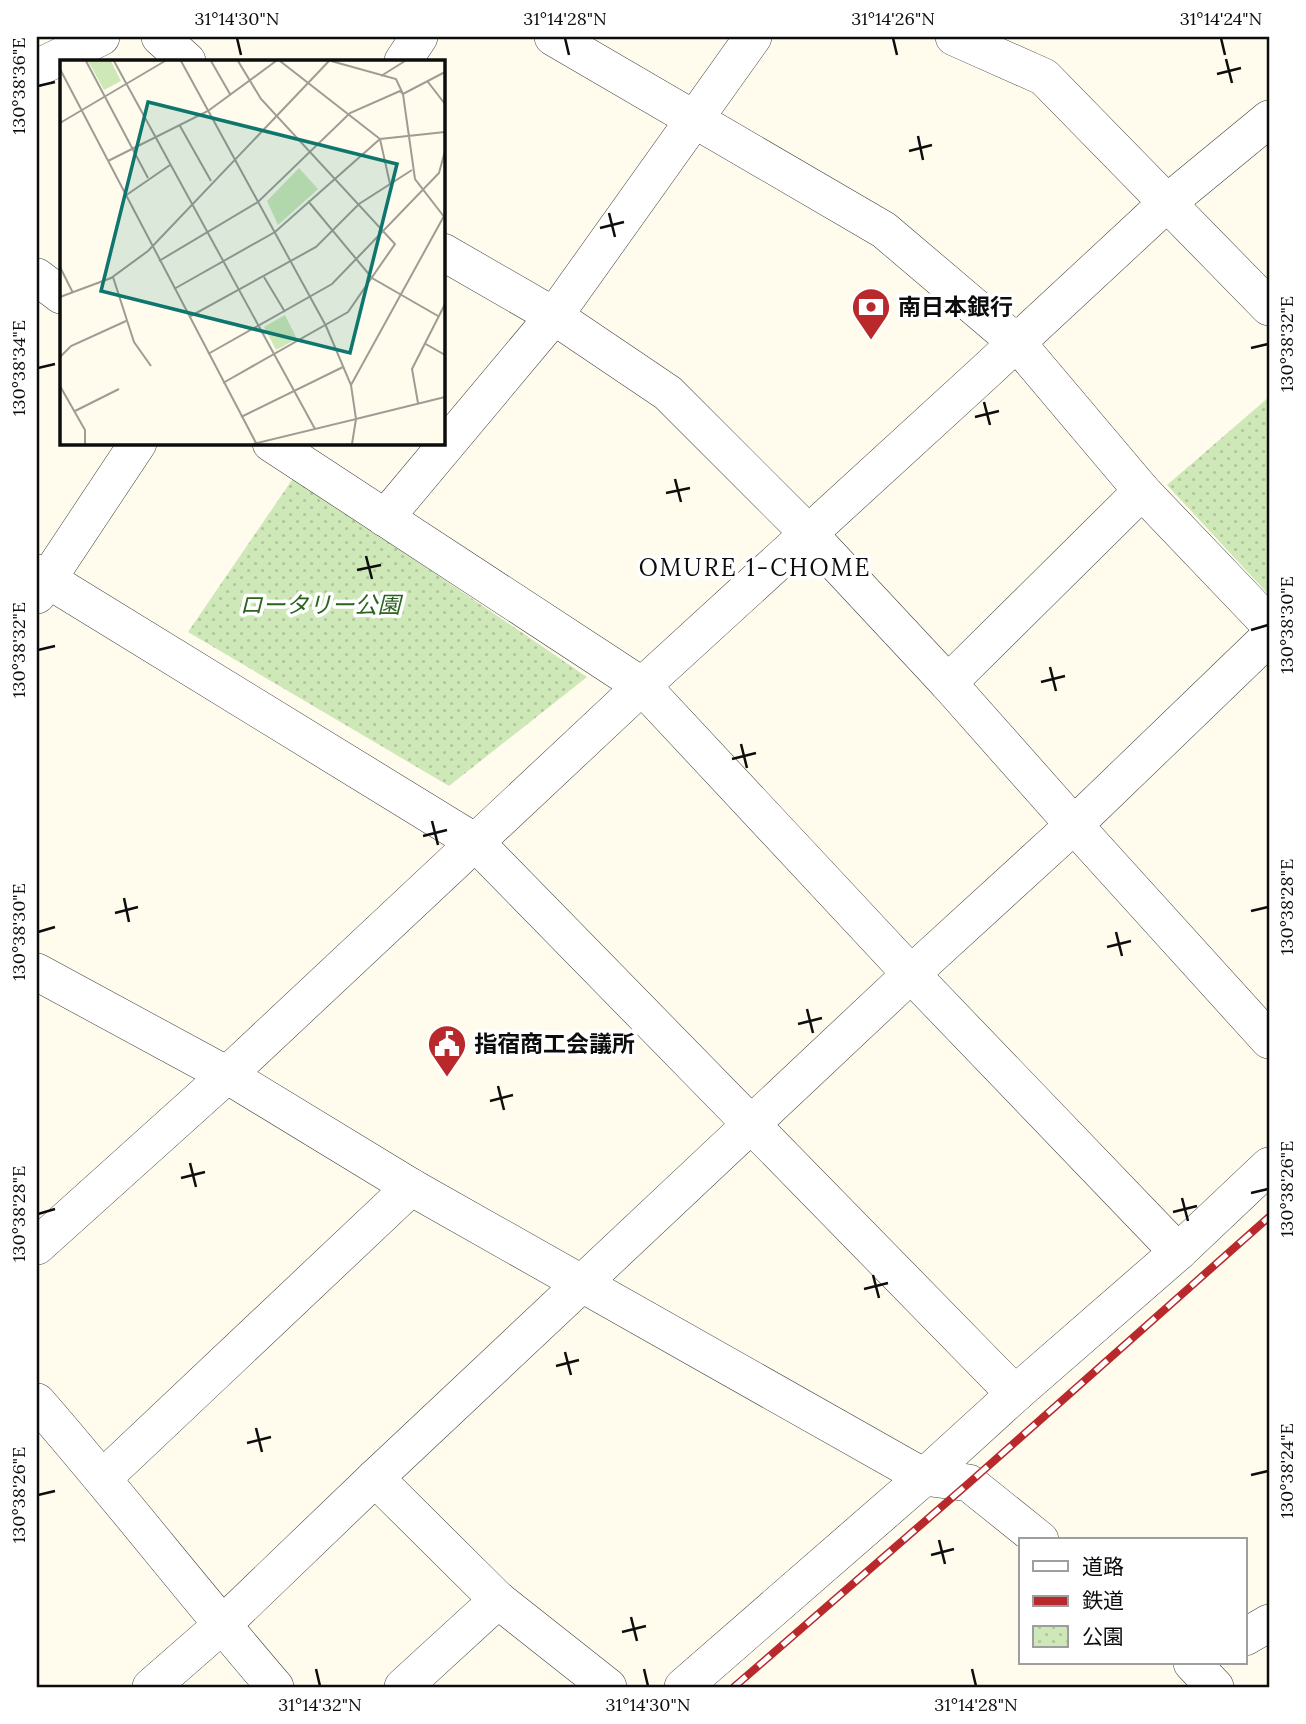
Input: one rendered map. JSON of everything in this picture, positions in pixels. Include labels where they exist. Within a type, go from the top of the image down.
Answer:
[{"type":"street","points":[[37,68],[101,37]]},
{"type":"street","points":[[160,37],[186,60]]},
{"type":"street","points":[[404,60],[419,37]]},
{"type":"street","points":[[553,37],[884,230],[1017,343],[1142,491],[1269,624]]},
{"type":"street","points":[[386,518],[554,316],[753,37]]},
{"type":"street","points":[[954,37],[1044,77],[1269,307]]},
{"type":"street","points":[[37,1246],[227,1075],[642,686],[1167,203],[1269,120]]},
{"type":"street","points":[[444,253],[554,316],[668,393],[808,534],[948,683],[1269,1040]]},
{"type":"street","points":[[37,277],[60,294]]},
{"type":"street","points":[[137,444],[40,582],[475,842],[1015,1394]]},
{"type":"street","points":[[273,444],[642,686],[911,974],[1178,1252]]},
{"type":"street","points":[[948,683],[1142,491]]},
{"type":"street","points":[[151,1687],[222,1625],[911,974],[1074,825],[1269,637]]},
{"type":"street","points":[[37,972],[227,1075],[411,1187],[924,1477],[969,1483],[1038,1538]]},
{"type":"street","points":[[682,1687],[1178,1252],[1269,1166]]},
{"type":"street","points":[[103,1478],[411,1187]]},
{"type":"street","points":[[37,1402],[275,1687]]},
{"type":"street","points":[[375,1478],[498,1600],[608,1687]]},
{"type":"street","points":[[403,1687],[498,1600]]},
{"type":"street","points":[[1246,1636],[1269,1623]]},
{"type":"green space","points":[[1269,397],[1269,595],[1167,485]]},
{"type":"green space","name":"ロータリー公園","points":[[294,477],[587,677],[449,786],[188,632]]},
{"type":"railway","points":[[734,1687],[1269,1217]]},
{"type":"place","name":"南日本銀行","points":[[871,341]]},
{"type":"place","name":"指宿商工会議所","points":[[447,1078]]},
{"type":"district","name":"OMURE 1-CHOME","points":[[755,568]]}]
